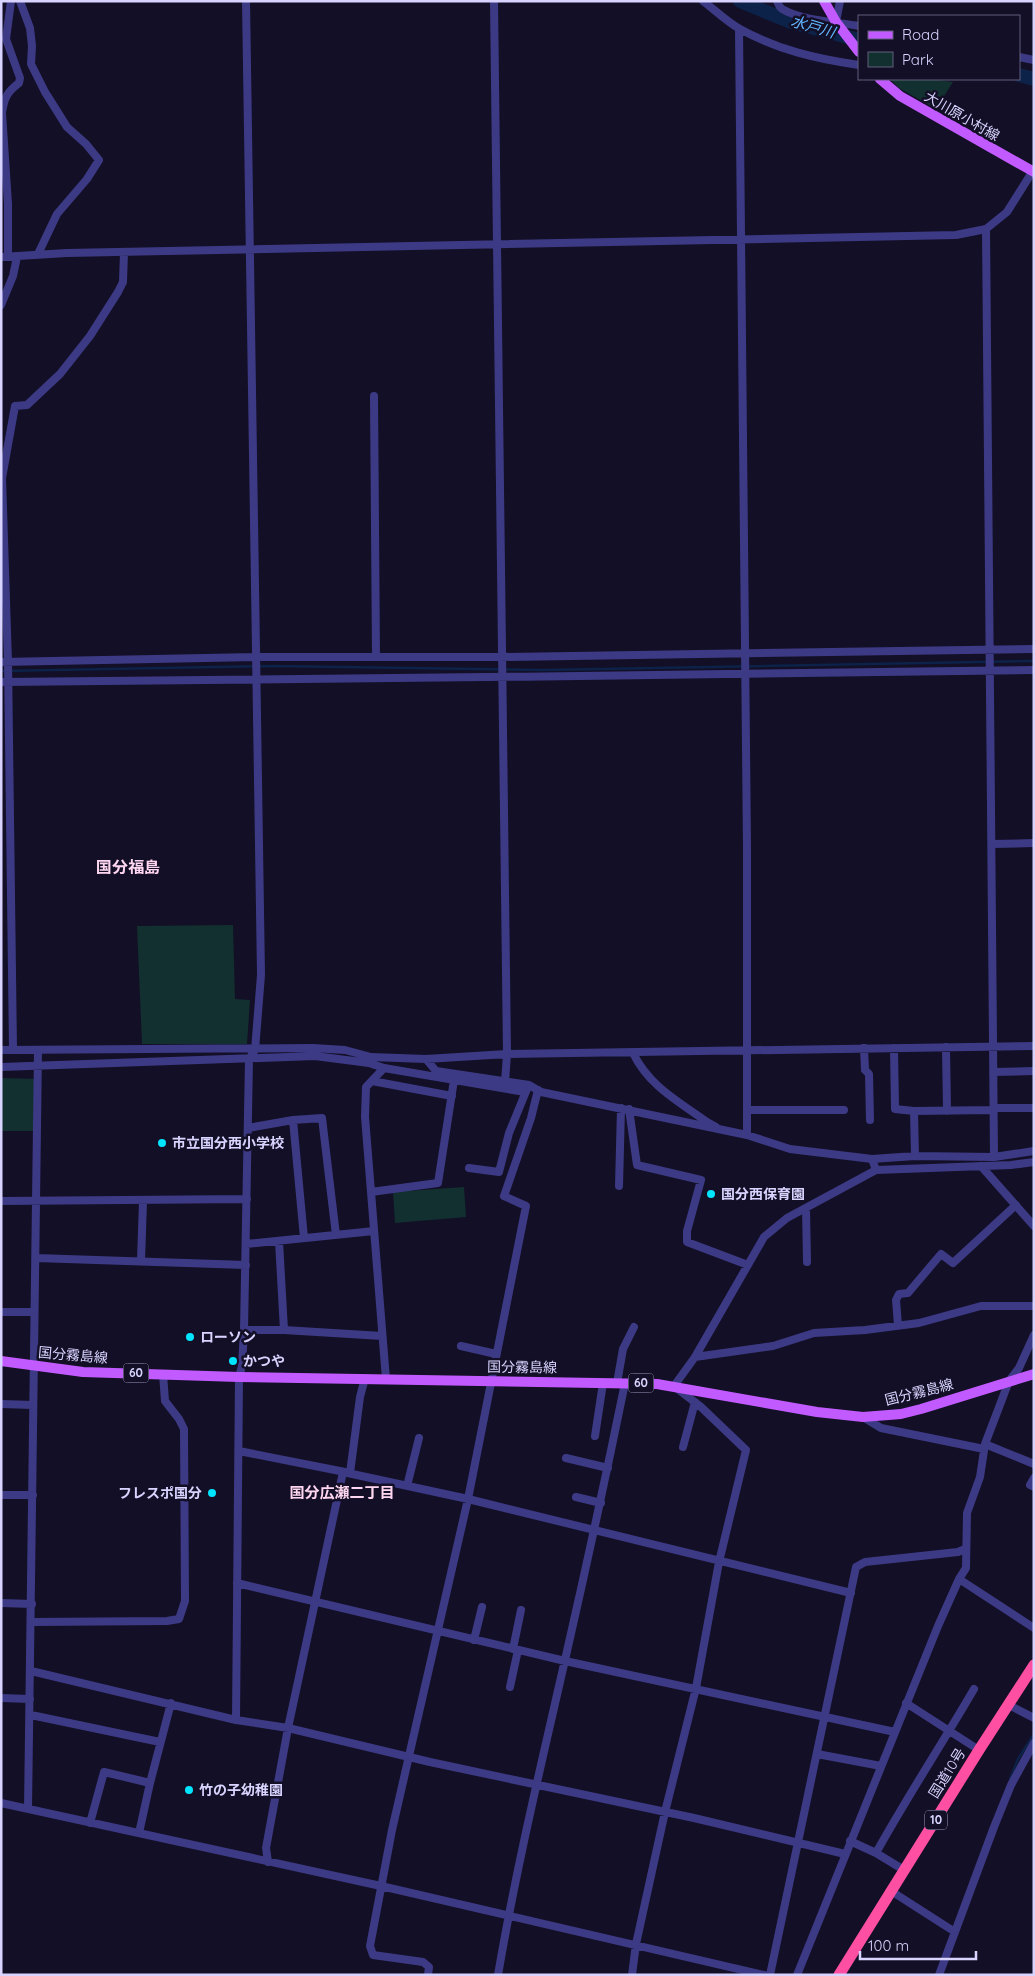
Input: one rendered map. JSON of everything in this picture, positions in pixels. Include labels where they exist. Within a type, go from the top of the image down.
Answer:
[{"type":"highway","name":"国道10号","points":[[839,1975],[1034,1665]]},
{"type":"main road","points":[[824,1],[836,22],[858,51]]},
{"type":"main road","name":"大川原小村線","points":[[881,80],[900,96],[1033,171]]},
{"type":"main road","name":"国分霧島線","points":[[1,1361],[83,1372],[621,1383],[674,1386],[817,1412],[863,1417],[901,1414],[921,1409],[1034,1374]]},
{"type":"street","points":[[11,1],[4,38],[20,78],[19,83],[9,91],[3,104],[2,114],[8,204],[5,257],[56,253],[956,235],[986,229],[1007,212],[1033,171]]},
{"type":"street","points":[[20,1],[30,28],[31,64],[45,92],[68,128],[86,144],[99,160],[87,179],[57,214],[38,254]]},
{"type":"street","points":[[236,1720],[239,1376],[242,1366],[244,1330],[250,1059],[255,1050],[261,975],[246,1]]},
{"type":"street","points":[[494,1],[507,1054],[505,1082]]},
{"type":"street","points":[[703,1],[739,29],[784,50],[826,61],[858,65]]},
{"type":"street","points":[[778,1],[780,7],[785,11],[809,18],[858,26]]},
{"type":"street","points":[[836,22],[840,1]]},
{"type":"street","points":[[739,29],[747,1135]]},
{"type":"street","points":[[1020,57],[1034,60]]},
{"type":"street","points":[[986,229],[994,1158]]},
{"type":"street","points":[[13,1050],[2,478],[15,406],[27,405],[60,374],[90,336],[123,282],[124,252]]},
{"type":"street","points":[[1,305],[13,276],[17,257]]},
{"type":"street","points":[[374,396],[376,657]]},
{"type":"street","points":[[6,663],[256,658],[501,658],[1034,649]]},
{"type":"street","points":[[6,680],[745,670],[989,668],[1034,670]]},
{"type":"street","points":[[992,844],[1034,843]]},
{"type":"street","points":[[1,1067],[315,1056],[370,1060],[507,1054],[1034,1046]]},
{"type":"street","points":[[946,1047],[947,1111]]},
{"type":"street","points":[[1,1050],[255,1050],[312,1048],[345,1050],[384,1068],[529,1085],[538,1090],[747,1135],[790,1149],[872,1159],[915,1156],[994,1158],[1034,1151]]},
{"type":"street","points":[[864,1048],[865,1070],[868,1074],[870,1120]]},
{"type":"street","points":[[894,1048],[895,1109],[947,1111],[1034,1108]]},
{"type":"street","points":[[28,1809],[31,1715],[38,1050]]},
{"type":"street","points":[[633,1053],[639,1065],[654,1084],[707,1122],[727,1132]]},
{"type":"street","points":[[426,1059],[435,1074],[454,1080],[525,1092]]},
{"type":"street","points":[[384,1068],[366,1087],[365,1116],[386,1379]]},
{"type":"street","points":[[993,1072],[1034,1071]]},
{"type":"street","points":[[370,1192],[438,1183],[454,1080]]},
{"type":"street","points":[[372,1081],[452,1096]]},
{"type":"street","points":[[469,1168],[499,1172],[509,1133],[529,1085]]},
{"type":"street","points":[[428,1975],[429,1967],[423,1962],[372,1953],[370,1946],[381,1886],[468,1499],[490,1380],[526,1206],[504,1196],[531,1118],[538,1090]]},
{"type":"street","points":[[619,1186],[625,1109]]},
{"type":"street","points":[[625,1109],[637,1165],[701,1180],[687,1231],[687,1242],[748,1265]]},
{"type":"street","points":[[747,1110],[844,1110]]},
{"type":"street","points":[[914,1111],[915,1156]]},
{"type":"street","points":[[248,1128],[293,1120],[322,1118],[336,1235]]},
{"type":"street","points":[[293,1120],[304,1238]]},
{"type":"street","points":[[872,1159],[876,1170]]},
{"type":"street","points":[[632,1975],[636,1944],[665,1812],[696,1688],[719,1562],[746,1450],[695,1402],[674,1386],[695,1356],[764,1237],[787,1218],[876,1170],[1011,1165],[1034,1162]]},
{"type":"street","points":[[981,1166],[1034,1226]]},
{"type":"street","points":[[1,1201],[247,1199]]},
{"type":"street","points":[[141,1261],[143,1201]]},
{"type":"street","points":[[898,1325],[896,1300],[899,1294],[908,1293],[941,1254],[953,1263],[1016,1205]]},
{"type":"street","points":[[806,1208],[807,1262]]},
{"type":"street","points":[[246,1244],[374,1231]]},
{"type":"street","points":[[279,1240],[284,1330]]},
{"type":"street","points":[[36,1258],[246,1264]]},
{"type":"street","points":[[695,1356],[773,1346],[814,1333],[865,1330],[918,1323],[980,1306],[1034,1306]]},
{"type":"street","points":[[1,1312],[34,1312]]},
{"type":"street","points":[[498,1975],[508,1916],[536,1784],[608,1468],[621,1383],[623,1349],[634,1326]]},
{"type":"street","points":[[244,1330],[284,1330],[382,1336]]},
{"type":"street","points":[[798,1975],[894,1732],[959,1579],[966,1568],[967,1513],[980,1477],[985,1446],[1009,1381],[1018,1368],[1034,1335]]},
{"type":"street","points":[[461,1346],[496,1354]]},
{"type":"street","points":[[32,1622],[167,1621],[179,1619],[184,1601],[184,1429],[165,1401],[164,1374]]},
{"type":"street","points":[[343,1472],[350,1473],[360,1397],[365,1378]]},
{"type":"street","points":[[595,1436],[603,1383]]},
{"type":"street","points":[[684,1447],[695,1402]]},
{"type":"street","points":[[1,1404],[33,1404]]},
{"type":"street","points":[[863,1417],[881,1428],[985,1446],[1034,1464]]},
{"type":"street","points":[[407,1486],[419,1438]]},
{"type":"street","points":[[239,1451],[468,1499],[851,1593]]},
{"type":"street","points":[[566,1458],[608,1468]]},
{"type":"street","points":[[268,1862],[266,1848],[288,1728],[343,1472]]},
{"type":"street","points":[[1034,1478],[1030,1485],[1034,1487]]},
{"type":"street","points":[[1,1495],[33,1495]]},
{"type":"street","points":[[576,1497],[601,1503]]},
{"type":"street","points":[[770,1975],[797,1843],[826,1717],[856,1567],[865,1562],[958,1552],[965,1549]]},
{"type":"street","points":[[959,1579],[1034,1628]]},
{"type":"street","points":[[237,1583],[515,1650],[894,1732]]},
{"type":"street","points":[[1,1603],[32,1604]]},
{"type":"street","points":[[474,1640],[482,1607]]},
{"type":"street","points":[[510,1688],[521,1610]]},
{"type":"street","points":[[31,1671],[236,1720],[288,1728],[845,1854]]},
{"type":"street","points":[[876,1853],[911,1791],[950,1731],[974,1689]]},
{"type":"street","points":[[1,1698],[30,1699]]},
{"type":"street","points":[[139,1833],[170,1703]]},
{"type":"street","points":[[906,1704],[979,1750]]},
{"type":"street","points":[[1009,1704],[1034,1718]]},
{"type":"street","points":[[31,1715],[160,1742]]},
{"type":"street","points":[[939,1975],[1011,1785],[1034,1743]]},
{"type":"street","points":[[817,1754],[881,1766]]},
{"type":"street","points":[[90,1823],[104,1772],[150,1782]]},
{"type":"street","points":[[1,1803],[381,1886],[764,1975]]},
{"type":"street","points":[[850,1841],[876,1853],[904,1870]]},
{"type":"street","points":[[891,1891],[955,1932]]},
{"type":"green space","points":[[891,80],[938,80],[953,82],[936,109],[899,88]]},
{"type":"green space","points":[[233,925],[235,999],[250,1000],[247,1044],[142,1044],[137,926]]},
{"type":"green space","points":[[1,1078],[39,1079],[38,1131],[1,1131]]},
{"type":"green space","points":[[464,1187],[466,1217],[395,1223],[393,1192]]},
{"type":"waterway","name":"水戸川","points":[[740,1],[791,22],[858,40]]},
{"type":"waterway","name":"水戸川","points":[[1020,75],[1034,79]]},
{"type":"waterway","points":[[1,671],[274,666],[544,670],[1034,661]]},
{"type":"waterway","points":[[1010,1779],[1018,1759],[1034,1734]]},
{"type":"place","name":"市立国分西小学校","points":[[162,1143]]},
{"type":"place","name":"国分西保育園","points":[[711,1194]]},
{"type":"place","name":"ローソン","points":[[190,1337]]},
{"type":"place","name":"かつや","points":[[233,1361]]},
{"type":"place","name":"フレスポ国分","points":[[212,1493]]},
{"type":"place","name":"竹の子幼稚園","points":[[189,1790]]},
{"type":"district","name":"国分福島","points":[[128,867]]},
{"type":"district","name":"国分広瀬二丁目","points":[[342,1493]]}]
